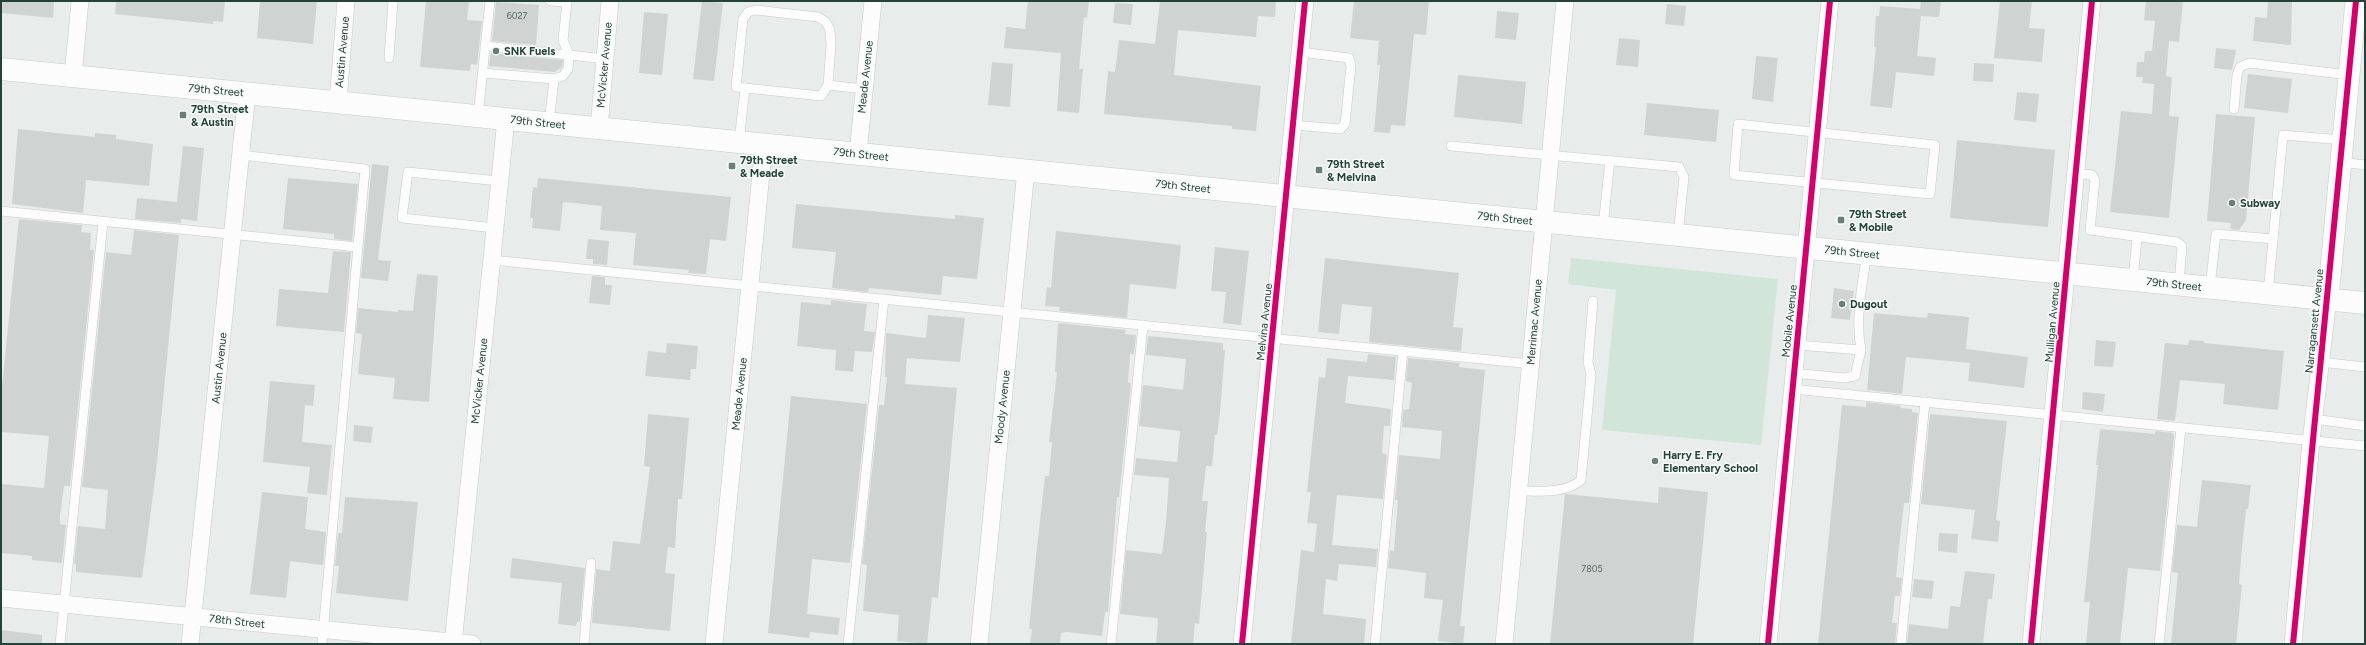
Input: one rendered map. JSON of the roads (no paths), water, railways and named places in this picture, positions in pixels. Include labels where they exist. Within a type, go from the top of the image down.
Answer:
[{"type":"main road","name":"79th Street","points":[[1,69],[2365,303]]},
{"type":"street","points":[[72,76],[80,1]]},
{"type":"street","name":"Austin Avenue","points":[[338,102],[346,1]]},
{"type":"street","name":"McVicker Avenue","points":[[599,128],[610,1]]},
{"type":"street","name":"Meade Avenue","points":[[858,154],[873,1]]},
{"type":"street","name":"Melvina Avenue","points":[[1242,644],[1305,1]]},
{"type":"street","name":"Merrimac Avenue","points":[[1504,644],[1565,1]]},
{"type":"street","name":"Mobile Avenue","points":[[1768,644],[1830,1]]},
{"type":"street","name":"Mulligan Avenue","points":[[2031,644],[2092,1]]},
{"type":"street","name":"Narragansett Avenue","points":[[2293,644],[2311,441],[2328,299],[2356,1]]},
{"type":"street","name":"Austin Avenue","points":[[190,644],[247,93]]},
{"type":"street","name":"McVicker Avenue","points":[[453,643],[506,119]]},
{"type":"street","name":"Meade Avenue","points":[[714,644],[764,144]]},
{"type":"street","name":"Moody Avenue","points":[[979,644],[1026,170]]},
{"type":"street","name":"78th Street","points":[[1,598],[193,616],[323,637],[472,644]]},
{"type":"lane","points":[[389,58],[393,1]]},
{"type":"lane","points":[[478,116],[490,1]]},
{"type":"lane","points":[[483,73],[554,78],[563,76],[568,69],[569,55],[563,40],[567,2],[550,1]]},
{"type":"lane","points":[[739,142],[740,88],[743,19],[748,12],[756,10],[818,17],[826,22],[830,30],[831,44],[828,85],[821,96],[740,88]]},
{"type":"lane","points":[[486,46],[605,59]]},
{"type":"lane","points":[[1293,125],[1340,129],[1345,124],[1351,66],[1348,58],[1300,52]]},
{"type":"lane","points":[[2234,109],[2237,75],[2240,67],[2249,63],[2349,75]]},
{"type":"lane","points":[[549,123],[554,78]]},
{"type":"lane","points":[[828,85],[864,90]]},
{"type":"lane","points":[[1738,124],[1818,131],[1935,145],[1930,194],[1734,175],[1738,124]]},
{"type":"lane","points":[[2268,293],[2284,135],[2342,140]]},
{"type":"lane","points":[[1451,146],[1679,167],[1684,177],[1678,235]]},
{"type":"lane","points":[[241,155],[365,169],[323,637]]},
{"type":"lane","points":[[1603,227],[1610,160]]},
{"type":"lane","points":[[2340,162],[2365,165]]},
{"type":"lane","points":[[495,228],[402,218],[408,172],[499,181]]},
{"type":"lane","points":[[2076,173],[2092,175],[2095,180],[2090,230],[2137,238],[2177,242],[2182,246],[2179,284]]},
{"type":"lane","points":[[1,212],[357,247]]},
{"type":"lane","points":[[60,644],[102,222]]},
{"type":"lane","points":[[2210,288],[2216,234],[2273,239]]},
{"type":"lane","points":[[2133,280],[2137,238]]},
{"type":"lane","points":[[1793,381],[1856,376],[1861,350],[1859,338],[1860,294],[1867,253]]},
{"type":"lane","points":[[492,260],[1530,364]]},
{"type":"lane","points":[[848,644],[884,299]]},
{"type":"lane","points":[[1518,490],[1543,491],[1575,486],[1580,480],[1591,375],[1588,362],[1593,301]]},
{"type":"lane","points":[[1111,644],[1143,325]]},
{"type":"lane","points":[[1797,345],[1861,350]]},
{"type":"lane","points":[[1375,644],[1403,351]]},
{"type":"lane","points":[[2320,362],[2365,367]]},
{"type":"lane","points":[[1793,381],[1925,402],[2365,446]]},
{"type":"lane","points":[[1901,644],[1925,402]]},
{"type":"lane","points":[[2314,419],[2365,426]]},
{"type":"lane","points":[[2159,644],[2181,428]]},
{"type":"lane","points":[[584,644],[591,563]]},
{"type":"place","name":"SNK Fuels","points":[[496,51]]},
{"type":"place","name":"79th Street & Austin","points":[[183,115]]},
{"type":"place","name":"79th Street & Meade","points":[[732,166]]},
{"type":"place","name":"79th Street & Melvina","points":[[1319,170]]},
{"type":"place","name":"Subway","points":[[2232,203]]},
{"type":"place","name":"79th Street & Mobile","points":[[1841,220]]},
{"type":"place","name":"Dugout","points":[[1842,304]]},
{"type":"place","name":"Harry E. Fry Elementary School","points":[[1655,461]]}]
